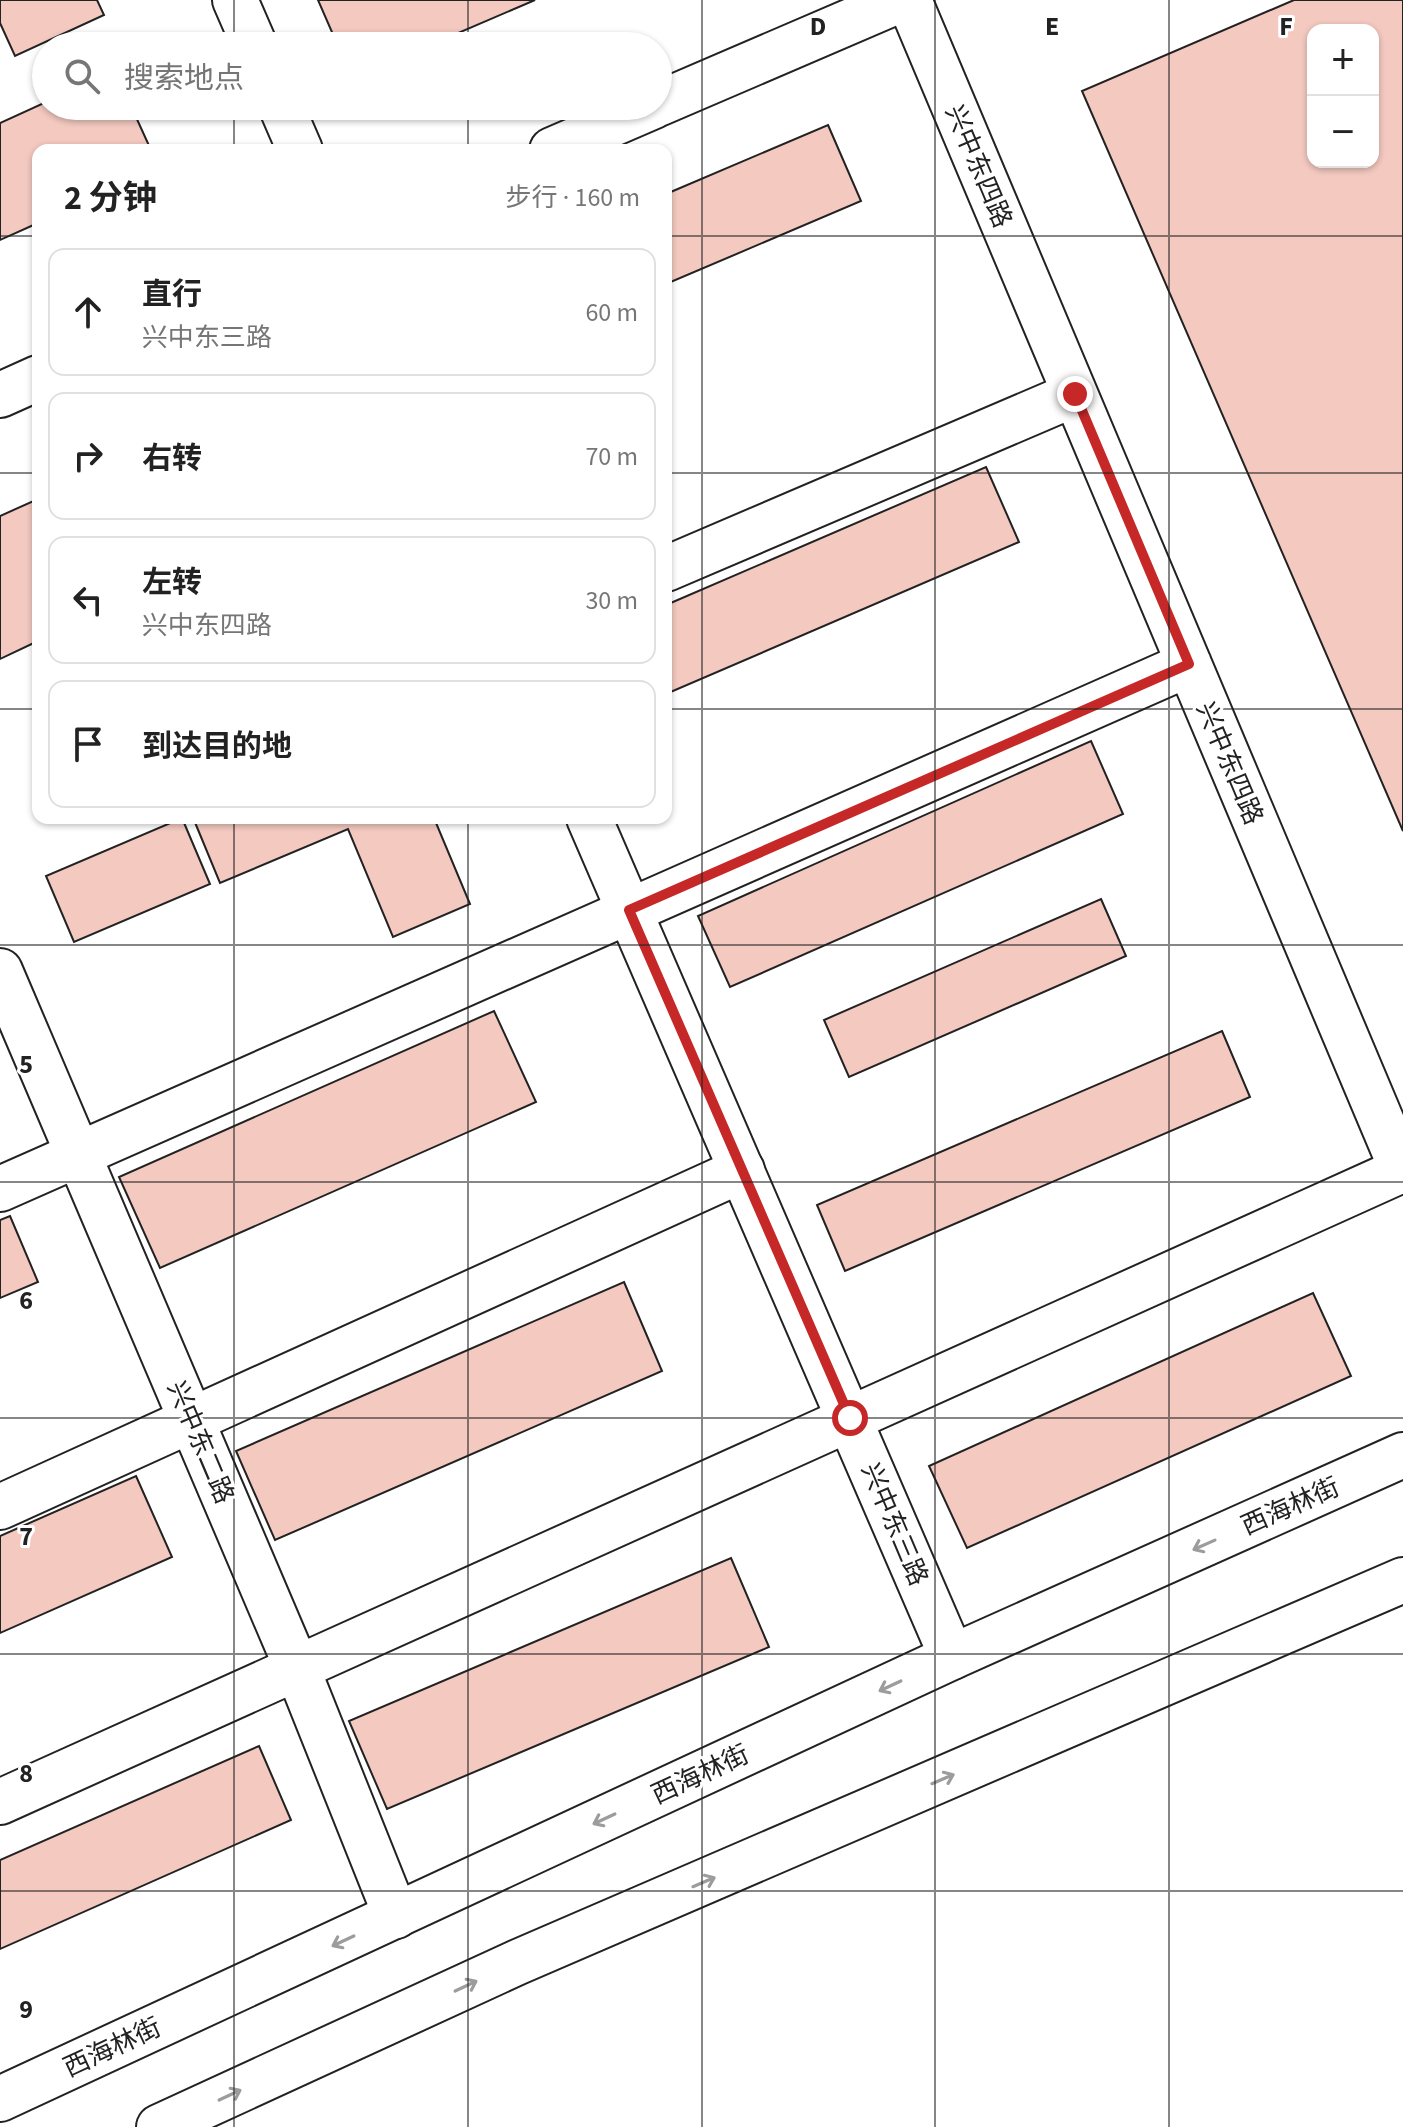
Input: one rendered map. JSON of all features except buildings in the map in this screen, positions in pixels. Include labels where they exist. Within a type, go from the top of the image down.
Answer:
[{"type":"main road","points":[[235,0],[249,32]]},
{"type":"main road","points":[[672,97],[839,12],[900,0]]},
{"type":"main road","name":"兴中东四路","points":[[909,0],[1403,1171]]},
{"type":"main road","points":[[287,120],[297,144]]},
{"type":"main road","points":[[566,144],[621,120]]},
{"type":"main road","points":[[0,395],[32,381]]},
{"type":"main road","points":[[672,566],[1075,394]]},
{"type":"main road","points":[[0,1189],[1189,664]]},
{"type":"main road","name":"兴中东三路","points":[[592,824],[952,1657]]},
{"type":"main road","name":"兴中东二路","points":[[0,971],[297,1668],[396,1916]]},
{"type":"main road","points":[[0,1507],[742,1170]]},
{"type":"main road","points":[[0,1802],[1403,1171]]},
{"type":"main road","name":"西海林街","points":[[0,2099],[952,1657],[1403,1455]]},
{"type":"main road","points":[[159,2127],[518,1962],[1403,1580]]},
{"type":"route","points":[[850,1418],[629,910],[1189,664],[1075,394]]}]
